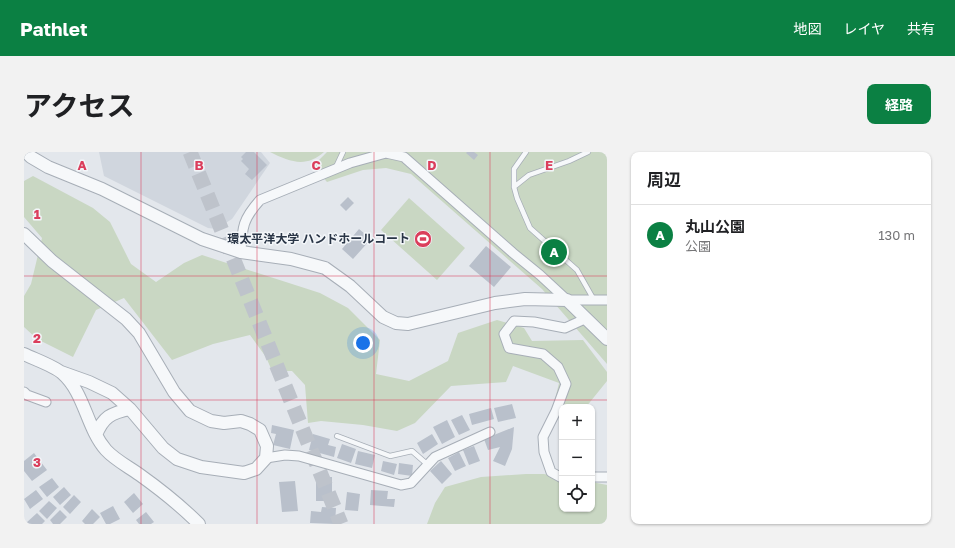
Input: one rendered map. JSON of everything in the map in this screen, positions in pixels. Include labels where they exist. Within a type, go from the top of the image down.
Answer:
[{"type":"street","points":[[26,152],[31,157],[48,167],[102,189],[202,239],[240,252],[291,259],[324,268],[350,286],[383,317],[396,323],[408,324],[430,320],[495,303],[525,299],[607,300]]},
{"type":"street","points":[[240,252],[242,230],[250,212],[260,200],[350,163],[386,153],[404,157],[512,253],[540,275],[587,318],[607,339]]},
{"type":"street","points":[[24,234],[52,261],[126,319],[139,333],[174,392],[190,411],[211,421],[224,423],[241,421],[260,430],[267,446],[266,458],[256,469],[244,473],[200,467],[177,459],[163,448],[130,409],[112,394],[89,382],[61,372],[24,354]]},
{"type":"street","points":[[559,476],[551,472],[544,452],[543,437],[556,411],[566,384],[558,368],[543,354],[509,348],[504,334],[514,321],[534,322],[565,328],[587,318]]},
{"type":"street","points":[[61,372],[72,384],[80,397],[96,436],[106,450],[119,462],[164,492],[199,524]]},
{"type":"street","points":[[24,392],[27,395],[46,402]]},
{"type":"street","points":[[96,436],[105,418],[118,411],[130,409]]},
{"type":"street","points":[[266,458],[285,455],[299,456],[401,484],[411,483],[435,457],[490,432]]},
{"type":"street","points":[[595,477],[607,477]]},
{"type":"lane","points":[[335,169],[343,152]]},
{"type":"lane","points":[[526,152],[514,169],[514,187],[517,198],[530,228],[576,270],[594,301]]},
{"type":"lane","points":[[514,187],[529,175],[569,161],[588,152]]},
{"type":"lane","points":[[337,436],[390,456],[412,451],[428,465]]},
{"type":"shaded area","points":[[99,152],[261,152],[270,163],[232,219],[216,229],[208,228],[104,176]]},
{"type":"green space","points":[[270,152],[324,152],[311,160],[298,162],[291,161]]},
{"type":"green space","points":[[327,152],[607,152],[607,364],[542,289],[411,174],[386,168],[363,170],[327,182],[313,166]]},
{"type":"green space","points":[[33,176],[93,208],[110,222],[131,264],[156,282],[184,263],[202,255],[320,293],[348,308],[380,340],[376,374],[409,381],[448,361],[458,333],[497,320],[524,328],[532,341],[583,340],[607,372],[607,381],[588,404],[559,404],[559,411],[552,412],[559,383],[513,366],[506,382],[451,386],[415,423],[397,431],[363,425],[321,421],[308,423],[305,385],[292,371],[272,371],[266,357],[250,335],[213,344],[172,360],[124,298],[96,310],[73,357],[37,339],[24,327],[24,296],[31,284],[42,238],[24,217],[24,181]]},
{"type":"green space","name":"環太平洋大学 ハンドホールコート","points":[[409,198],[465,248],[437,280],[381,230]]},
{"type":"green space","points":[[526,474],[544,474],[559,476],[559,512],[595,512],[595,483],[607,485],[607,524],[427,524],[435,503],[445,487],[481,477]]},
{"type":"building","points":[[246,152],[254,152],[267,165],[252,180],[245,174],[249,169],[241,161],[243,159],[241,157]]},
{"type":"building","points":[[474,152],[478,155],[474,160],[466,153]]},
{"type":"building","points":[[348,197],[354,203],[346,211],[340,205]]},
{"type":"building","points":[[359,229],[371,239],[353,259],[342,249]]},
{"type":"building","points":[[486,246],[511,267],[494,287],[469,266]]},
{"type":"building","points":[[512,404],[516,418],[498,422],[494,408]]},
{"type":"building","points":[[491,408],[494,419],[472,425],[469,414]]},
{"type":"building","points":[[462,415],[470,430],[459,435],[451,420]]},
{"type":"building","points":[[447,420],[455,437],[442,444],[433,427]]},
{"type":"building","points":[[272,425],[294,430],[290,449],[273,445],[276,434],[271,433]]},
{"type":"building","points":[[514,427],[512,449],[505,466],[493,461],[500,447],[488,450],[484,439]]},
{"type":"building","points":[[313,434],[330,439],[328,445],[336,447],[334,457],[309,450]]},
{"type":"building","points":[[432,434],[438,444],[423,454],[417,443]]},
{"type":"building","points":[[342,444],[356,449],[351,463],[337,458]]},
{"type":"building","points":[[474,446],[480,461],[469,465],[463,450]]},
{"type":"building","points":[[358,451],[375,455],[372,468],[355,464]]},
{"type":"building","points":[[459,452],[466,466],[455,471],[448,458]]},
{"type":"building","points":[[34,453],[47,470],[32,481],[24,471],[24,461]]},
{"type":"building","points":[[383,461],[397,464],[394,475],[381,471]]},
{"type":"building","points":[[441,461],[452,474],[442,484],[430,471]]},
{"type":"building","points":[[399,463],[413,465],[412,476],[398,474]]},
{"type":"building","points":[[316,477],[332,477],[332,501],[316,501]]},
{"type":"building","points":[[52,478],[59,487],[47,497],[39,487]]},
{"type":"building","points":[[295,481],[298,511],[282,512],[279,482]]},
{"type":"building","points":[[64,487],[71,495],[60,505],[53,497]]},
{"type":"building","points":[[36,490],[43,499],[30,509],[24,499]]},
{"type":"building","points":[[371,490],[388,491],[387,499],[395,499],[394,507],[370,505]]},
{"type":"building","points":[[347,492],[360,494],[358,511],[345,510]]},
{"type":"building","points":[[134,493],[143,504],[133,513],[124,502]]},
{"type":"building","points":[[74,495],[81,502],[70,514],[63,507]]},
{"type":"building","points":[[49,501],[57,508],[47,519],[39,511]]},
{"type":"building","points":[[113,506],[120,519],[110,524],[106,524],[100,513]]},
{"type":"building","points":[[322,507],[336,508],[335,524],[310,523],[311,511],[321,512]]},
{"type":"building","points":[[92,509],[100,517],[93,524],[85,524],[82,521]]},
{"type":"building","points":[[60,510],[67,517],[60,524],[53,524],[50,520]]},
{"type":"building","points":[[146,512],[154,522],[151,524],[139,524],[136,520]]},
{"type":"building","points":[[37,513],[45,521],[42,524],[26,523]]},
{"type":"tunnel","points":[[190,152],[341,524]]},
{"type":"place","name":"環太平洋大学 ハンドホールコート","points":[[423,239]]},
{"type":"place","name":"丸山公園","points":[[554,252]]}]
